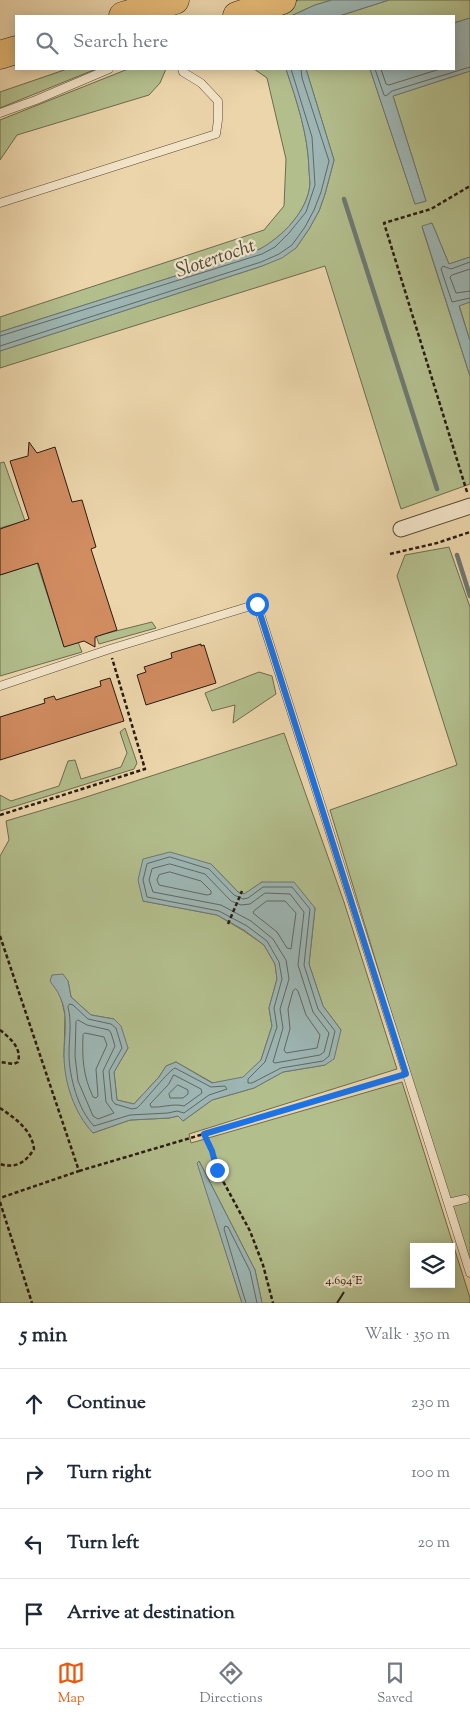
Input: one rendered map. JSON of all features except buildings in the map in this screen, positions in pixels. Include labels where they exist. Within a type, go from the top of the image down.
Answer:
[{"type":"highway","points":[[126,15],[174,0]]},
{"type":"highway","points":[[240,15],[282,0]]},
{"type":"highway","points":[[0,55],[15,50]]},
{"type":"street","points":[[401,529],[469,500]]},
{"type":"lane","points":[[0,113],[107,70]]},
{"type":"lane","points":[[0,203],[216,134],[218,101],[201,83],[182,70]]},
{"type":"lane","points":[[0,686],[257,604],[470,1273]]},
{"type":"lane","points":[[448,1203],[465,1199]]},
{"type":"path","points":[[469,500],[384,224],[431,209],[470,186]]},
{"type":"path","points":[[390,554],[437,543],[470,532]]},
{"type":"path","points":[[0,815],[145,769],[110,650]]},
{"type":"path","points":[[228,924],[242,891]]},
{"type":"path","points":[[0,936],[79,1171]]},
{"type":"path","points":[[0,1030],[13,1042],[19,1053],[18,1062],[14,1064],[0,1062]]},
{"type":"path","points":[[0,1198],[79,1171],[406,1074]]},
{"type":"path","points":[[0,1108],[27,1130],[32,1138],[34,1149],[22,1163],[7,1166],[0,1164]]},
{"type":"path","points":[[204,1134],[212,1151],[217,1170],[250,1231],[263,1265],[273,1303]]},
{"type":"path","points":[[0,1202],[32,1303]]},
{"type":"green space","points":[[299,0],[332,0],[293,15],[256,15]]},
{"type":"green space","points":[[389,0],[470,0],[470,18],[455,23],[455,15],[342,15]]},
{"type":"green space","points":[[64,70],[94,70],[0,108],[0,92]]},
{"type":"green space","points":[[125,70],[166,70],[160,83],[149,95],[17,135],[0,160],[0,120]]},
{"type":"green space","points":[[255,70],[286,70],[304,131],[310,180],[308,194],[299,213],[277,238],[260,249],[0,332],[0,317],[264,230],[284,206],[286,159],[267,78]]},
{"type":"green space","points":[[306,70],[370,70],[415,204],[426,201],[393,96],[470,71],[470,257],[449,264],[432,223],[422,227],[470,376],[470,484],[401,509],[325,266],[0,368],[0,351],[262,266],[296,248],[319,211],[334,160]]},
{"type":"green space","points":[[470,302],[470,341],[459,305]]},
{"type":"green space","points":[[4,462],[25,521],[0,528],[0,463]]},
{"type":"green space","points":[[449,547],[470,607],[470,1272],[330,810],[457,765],[397,576],[405,555]]},
{"type":"green space","points":[[37,563],[64,646],[78,642],[82,652],[0,676],[0,575]]},
{"type":"green space","points":[[152,622],[156,628],[99,644],[96,636]]},
{"type":"green space","points":[[259,672],[272,676],[276,694],[233,723],[235,705],[212,711],[205,693]]},
{"type":"green space","points":[[125,728],[137,763],[134,769],[0,811],[0,795],[11,801],[59,786],[68,761],[75,760],[81,779],[121,767],[127,753],[120,732]]},
{"type":"green space","points":[[284,733],[344,902],[397,1069],[189,1134],[191,1143],[402,1082],[453,1243],[410,1243],[410,1288],[455,1288],[455,1250],[470,1303],[262,1303],[255,1270],[199,1161],[198,1163],[242,1303],[0,1303],[0,856],[9,840],[6,821]],"holes":[[[211,864],[238,892],[245,894],[262,882],[315,908],[309,964],[323,1006],[341,1030],[325,1065],[283,1072],[254,1088],[212,1100],[183,1121],[178,1116],[130,1120],[93,1133],[64,1057],[65,1015],[61,997],[68,981],[71,997],[91,1015],[114,1019],[128,1048],[114,1072],[117,1100],[134,1104],[159,1077],[166,1066],[176,1062],[213,1083],[243,1078],[261,1060],[272,1026],[269,1008],[277,979],[275,964],[264,945],[217,915],[143,901]]]},
{"type":"water","points":[[332,0],[389,0],[342,15],[293,15]]},
{"type":"water","points":[[470,18],[470,71],[393,96],[426,201],[415,204],[370,70],[455,70],[455,23]]},
{"type":"water","points":[[286,70],[306,70],[334,160],[319,211],[296,248],[282,258],[262,266],[0,351],[0,332],[260,249],[277,238],[299,213],[308,194],[310,184],[308,156],[298,106]]},
{"type":"water","points":[[432,223],[449,264],[470,257],[470,302],[459,306],[470,341],[470,376],[422,226]]},
{"type":"water","points":[[170,852],[211,864],[238,892],[244,894],[262,882],[294,882],[315,908],[309,964],[323,1006],[341,1030],[334,1059],[325,1065],[283,1072],[254,1088],[212,1100],[183,1121],[178,1116],[130,1120],[93,1133],[75,1107],[68,1086],[64,1065],[65,1026],[63,1004],[50,981],[52,975],[63,974],[68,981],[71,997],[91,1015],[114,1019],[121,1026],[128,1048],[114,1072],[117,1100],[134,1104],[159,1077],[166,1066],[176,1062],[212,1083],[243,1077],[261,1060],[272,1026],[269,1008],[277,979],[275,964],[264,945],[244,930],[217,915],[143,901],[138,880],[143,859]]},
{"type":"water","points":[[199,1161],[255,1270],[262,1303],[242,1303],[197,1163]]},
{"type":"waterway","points":[[344,199],[437,489]]},
{"type":"waterway","points":[[457,555],[470,596]]},
{"type":"route","points":[[217,1170],[212,1151],[204,1134],[406,1074],[257,604]]},
{"type":"water label","name":"Slotertocht","points":[[215,257]]}]
